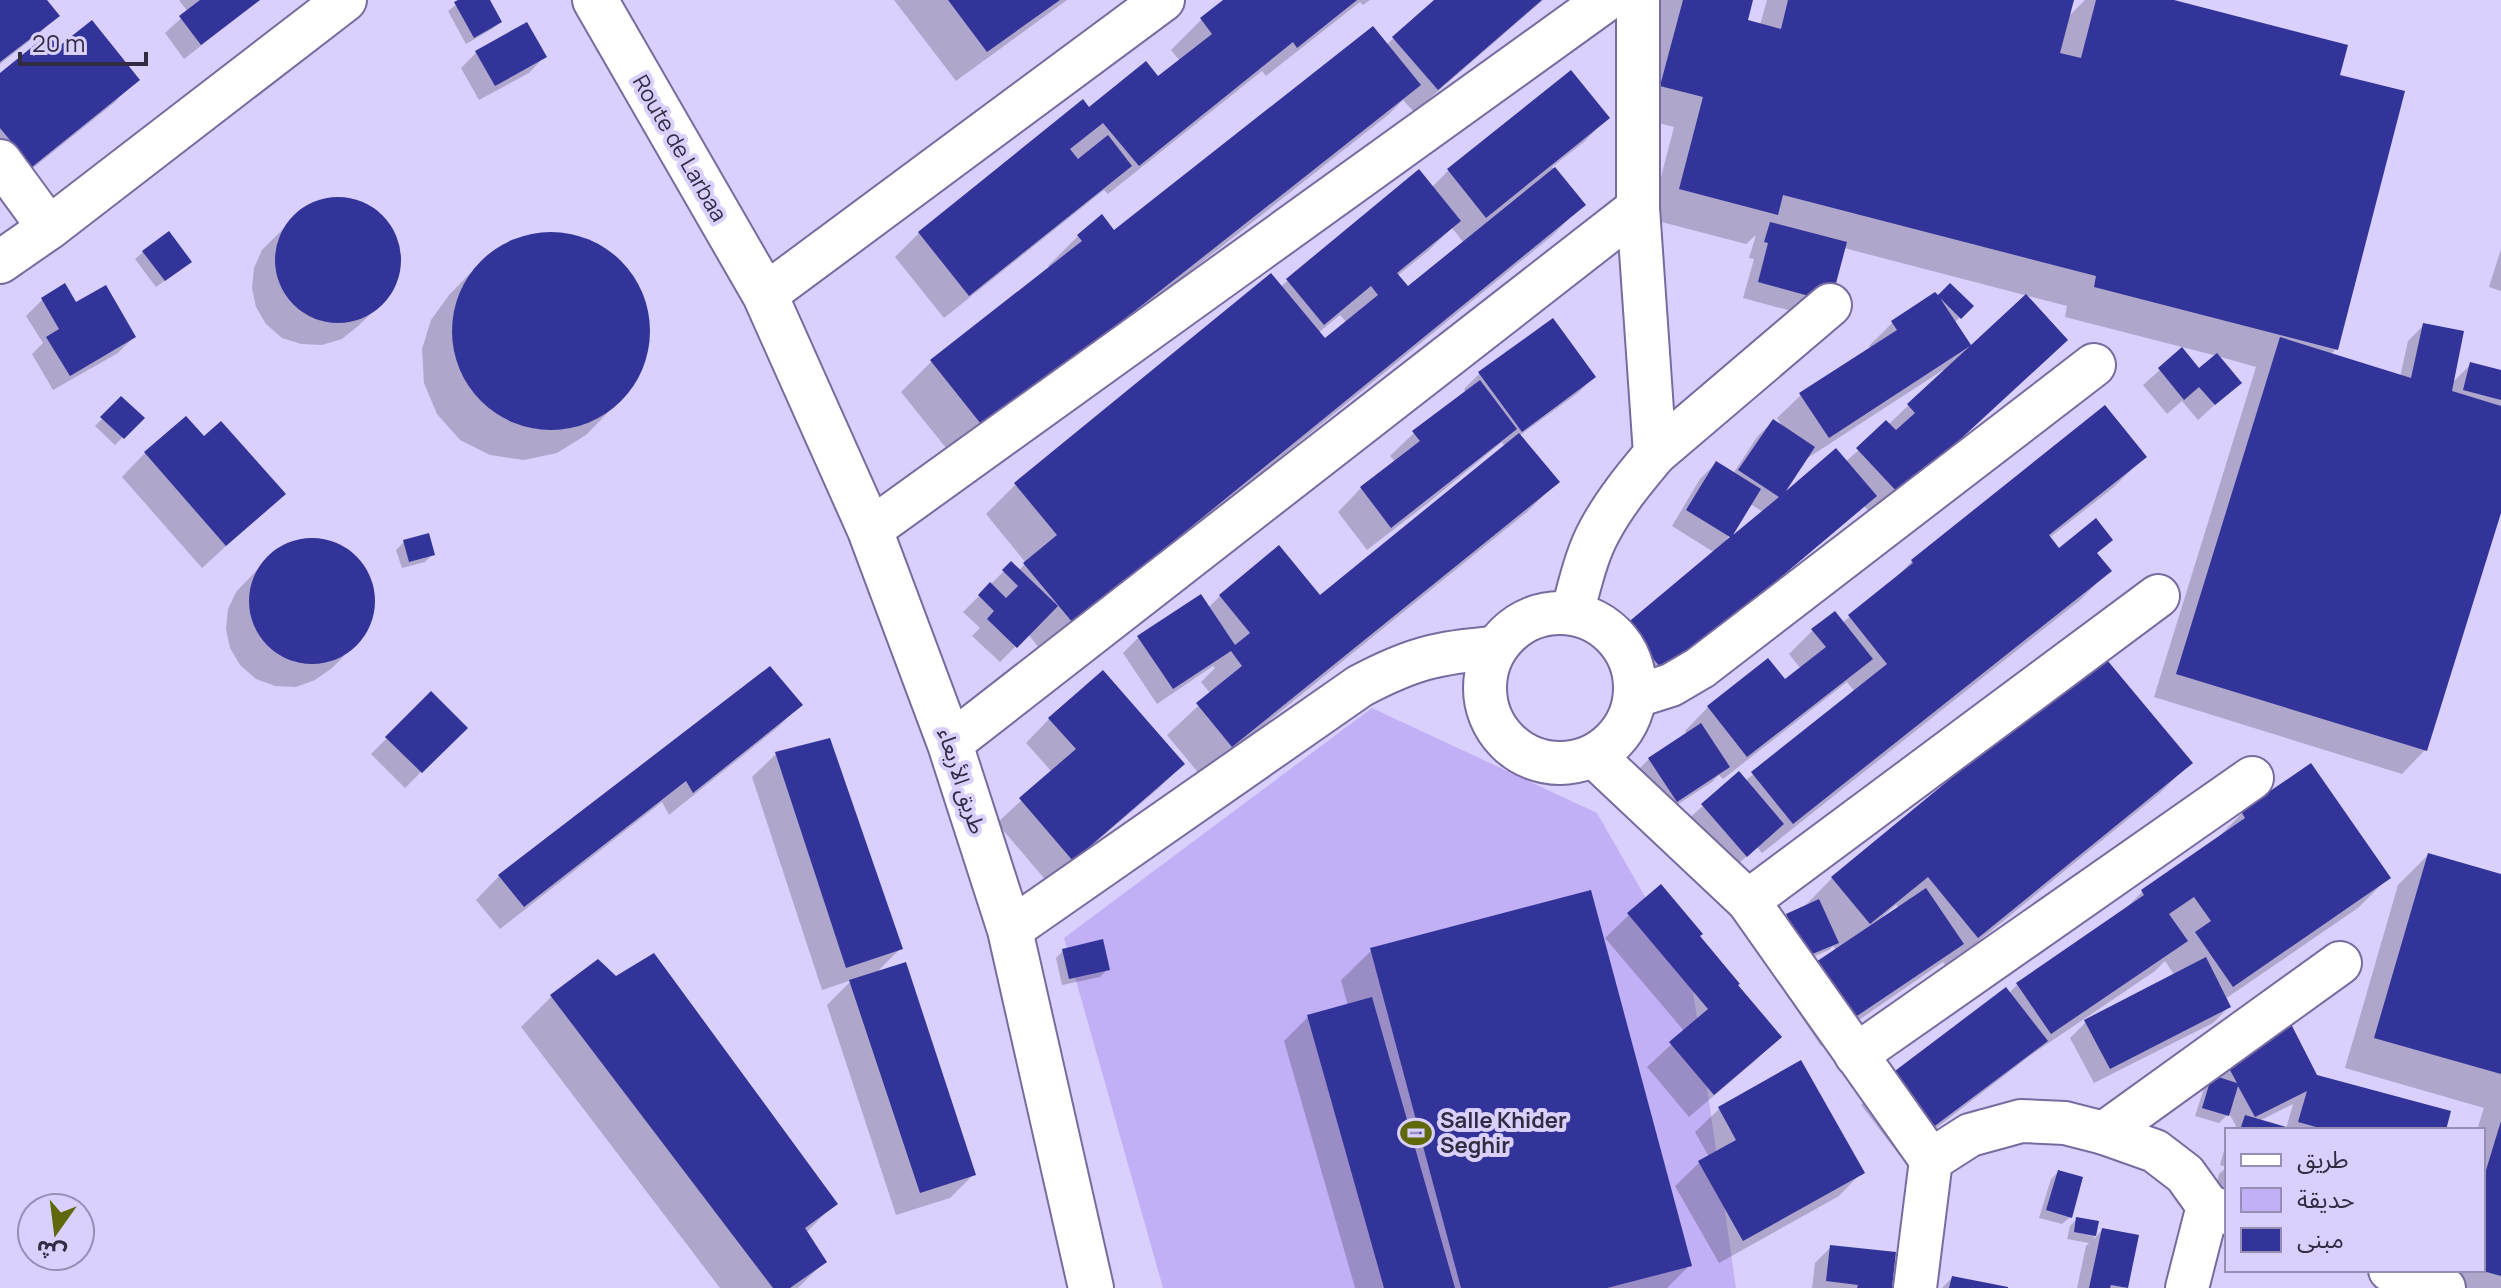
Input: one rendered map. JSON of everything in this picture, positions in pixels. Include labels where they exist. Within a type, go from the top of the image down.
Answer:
[{"type":"main road","name":"Route de Larbaa","points":[[595,0],[765,295]]},
{"type":"main road","name":"طريق الأربعاء","points":[[765,295],[870,530],[950,744],[1010,930],[1091,1288]]},
{"type":"street","points":[[0,262],[49,228],[345,0]]},
{"type":"street","points":[[765,295],[1163,0]]},
{"type":"street","points":[[870,530],[1606,0]]},
{"type":"street","points":[[1638,0],[1638,208],[1655,454]]},
{"type":"street","points":[[0,161],[49,228]]},
{"type":"street","points":[[950,744],[1638,208]]},
{"type":"street","points":[[1572,613],[1585,565],[1599,531],[1620,497],[1655,454],[1830,305]]},
{"type":"street","points":[[1636,696],[1671,685],[1700,668],[2094,365]]},
{"type":"street","points":[[1748,901],[2158,596]]},
{"type":"street","points":[[1572,613],[1599,623],[1621,642],[1634,667],[1636,696],[1630,720],[1615,741],[1594,756],[1571,763],[1547,762],[1524,754],[1504,739],[1491,719],[1485,695],[1487,671],[1496,648],[1516,626],[1542,614],[1572,613]]},
{"type":"street","points":[[1010,930],[1360,686],[1398,666],[1433,655],[1496,648]]},
{"type":"street","points":[[1594,756],[1748,901],[1931,1160],[1915,1288]]},
{"type":"street","points":[[1856,1055],[2252,778]]},
{"type":"street","points":[[2104,1133],[2340,963]]},
{"type":"street","points":[[1931,1160],[1970,1135],[2021,1121],[2065,1123],[2155,1151],[2185,1174],[2218,1210],[2187,1288]]},
{"type":"street","points":[[2396,1272],[2444,1288]]},
{"type":"green space","name":"Salle Khider Seghir","points":[[1372,708],[1597,813],[1691,977],[1736,1288],[1163,1288],[1064,938]]},
{"type":"building","points":[[0,0],[47,0],[60,16],[0,62]]},
{"type":"building","points":[[200,0],[260,0],[201,45],[179,16]]},
{"type":"building","points":[[490,0],[502,22],[474,38],[454,2]]},
{"type":"building","points":[[948,0],[1060,0],[987,52]]},
{"type":"building","points":[[1223,0],[1357,0],[1297,48],[1293,42],[1139,166],[1103,123],[1070,149],[1078,159],[1108,135],[1132,166],[969,296],[918,232],[1083,99],[1089,107],[1146,61],[1158,76],[1212,34],[1200,18]]},
{"type":"building","points":[[1434,0],[1542,0],[1438,90],[1392,37]]},
{"type":"building","points":[[1683,0],[1753,0],[1748,20],[1781,29],[1788,0],[2074,0],[2060,53],[2081,58],[2096,0],[2174,0],[2348,45],[2340,75],[2405,91],[2338,350],[2094,287],[2096,276],[1783,195],[1778,215],[1679,189],[1703,97],[1660,86]]},
{"type":"building","points":[[92,20],[140,80],[32,167],[0,128],[0,73],[48,34],[58,47]]},
{"type":"building","points":[[527,22],[547,57],[495,86],[475,51]]},
{"type":"building","points":[[1373,26],[1421,85],[985,429],[930,360],[1082,241],[1077,235],[1102,214],[1114,230]]},
{"type":"building","points":[[1571,70],[1610,118],[1486,218],[1447,169]]},
{"type":"building","points":[[1555,167],[1586,205],[1073,623],[1023,563],[1057,535],[1014,483],[1271,273],[1325,338],[1378,295],[1371,286],[1324,325],[1286,279],[1419,169],[1461,221],[1397,273],[1408,286]]},
{"type":"building","points":[[338,197],[362,202],[382,216],[396,236],[401,260],[396,284],[382,304],[362,318],[338,323],[314,318],[294,304],[280,284],[275,260],[280,236],[294,216],[314,202]]},
{"type":"building","points":[[1770,222],[1847,242],[1831,302],[1758,282]]},
{"type":"building","points":[[169,231],[192,262],[165,281],[142,251]]},
{"type":"building","points":[[551,232],[589,240],[621,261],[642,293],[650,331],[642,369],[621,401],[589,422],[551,430],[513,422],[481,401],[460,369],[452,331],[460,293],[481,261],[513,240]]},
{"type":"building","points":[[65,283],[76,302],[106,285],[136,337],[70,376],[46,337],[59,329],[41,298]]},
{"type":"building","points":[[1950,283],[1974,306],[1961,319],[1940,298],[1971,345],[2026,294],[2068,340],[1900,495],[1856,448],[1886,420],[1896,430],[1915,413],[1907,404],[1970,346],[1829,438],[1799,393],[1897,330],[1891,321],[1935,292],[1938,295]]},
{"type":"building","points":[[1553,318],[1596,377],[1522,432],[1478,372]]},
{"type":"building","points":[[2423,323],[2464,331],[2452,391],[2501,406],[2501,513],[2427,751],[2176,674],[2280,337],[2411,378]]},
{"type":"building","points":[[2182,347],[2199,368],[2217,353],[2242,383],[2215,405],[2199,387],[2184,400],[2158,368]]},
{"type":"building","points":[[2470,362],[2501,370],[2501,400],[2463,390]]},
{"type":"building","points":[[1480,380],[1517,429],[1391,528],[1360,487],[1420,441],[1412,431]]},
{"type":"building","points":[[121,396],[145,418],[124,439],[100,417]]},
{"type":"building","points":[[2105,405],[2147,457],[2049,535],[2059,548],[2096,518],[2113,540],[2097,553],[2112,571],[1793,824],[1751,772],[1887,664],[1848,615],[1913,563],[1911,560]]},
{"type":"building","points":[[186,416],[204,436],[221,421],[286,494],[226,546],[144,452]]},
{"type":"building","points":[[1773,419],[1815,447],[1786,491],[1836,448],[1877,496],[1666,674],[1625,625],[1730,537],[1686,510],[1716,461],[1761,489],[1733,535],[1779,497],[1738,470]]},
{"type":"building","points":[[1519,433],[1560,482],[1232,747],[1196,703],[1242,666],[1231,651],[1173,689],[1137,636],[1201,594],[1235,645],[1250,633],[1219,595],[1279,545],[1320,595]]},
{"type":"building","points":[[429,533],[435,555],[409,562],[403,540]]},
{"type":"building","points":[[312,538],[336,543],[356,557],[370,577],[375,601],[370,625],[356,645],[336,659],[312,664],[288,659],[268,645],[254,625],[249,601],[254,577],[268,557],[288,543]]},
{"type":"building","points":[[1011,561],[1058,606],[1017,648],[987,619],[994,611],[978,595],[990,582],[1006,598],[1018,586],[1002,570]]},
{"type":"building","points":[[1835,611],[1873,659],[1747,757],[1707,706],[1768,658],[1785,679],[1826,647],[1811,629]]},
{"type":"building","points":[[2102,654],[2193,763],[1978,938],[1928,877],[1870,924],[1831,877]]},
{"type":"building","points":[[770,666],[803,705],[693,793],[686,781],[524,907],[498,875]]},
{"type":"building","points":[[1103,670],[1185,764],[1073,861],[1019,798],[1076,749],[1048,718]]},
{"type":"building","points":[[431,691],[468,728],[422,773],[385,737]]},
{"type":"building","points":[[1701,723],[1730,767],[1677,802],[1648,758]]},
{"type":"building","points":[[830,738],[903,949],[846,968],[775,752]]},
{"type":"building","points":[[2311,763],[2391,878],[2233,987],[2195,932],[2211,921],[2194,897],[2169,914],[2188,941],[2051,1034],[2016,983],[2144,895],[2141,890],[2245,818],[2241,811]]},
{"type":"building","points":[[1739,771],[1784,824],[1747,857],[1701,804]]},
{"type":"building","points":[[2428,853],[2501,874],[2501,1074],[2374,1038]]},
{"type":"building","points":[[1661,884],[1782,1037],[1714,1095],[1669,1042],[1708,1009],[1627,913]]},
{"type":"building","points":[[1926,888],[1964,944],[1845,1024],[1807,968]]},
{"type":"building","points":[[1591,890],[1692,1266],[1607,1288],[1461,1288],[1370,948]]},
{"type":"building","points":[[1819,899],[1839,943],[1805,957],[1786,914]]},
{"type":"building","points":[[1103,939],[1110,970],[1069,979],[1062,949]]},
{"type":"building","points":[[654,953],[838,1204],[805,1228],[827,1262],[790,1288],[773,1288],[550,995],[598,959],[616,976]]},
{"type":"building","points":[[2206,957],[2231,1007],[2110,1069],[2084,1020]]},
{"type":"building","points":[[906,962],[976,1175],[920,1193],[849,980]]},
{"type":"building","points":[[2006,987],[2048,1041],[1924,1134],[1883,1080]]},
{"type":"building","points":[[1372,997],[1455,1288],[1384,1288],[1307,1015]]},
{"type":"building","points":[[2290,1022],[2317,1075],[2451,1111],[2447,1128],[2320,1128],[2298,1122],[2307,1091],[2255,1117],[2238,1086],[2229,1116],[2202,1108],[2212,1075],[2237,1083],[2223,1057]]},
{"type":"building","points":[[1801,1060],[1865,1173],[1743,1241],[1698,1161],[1736,1140],[1718,1107]]},
{"type":"building","points":[[2245,1115],[2290,1128],[2241,1128]]},
{"type":"building","points":[[2501,1121],[2501,1276],[2485,1272],[2485,1173]]},
{"type":"building","points":[[2058,1170],[2083,1177],[2072,1218],[2046,1210]]},
{"type":"building","points":[[2076,1217],[2099,1221],[2096,1236],[2074,1232]]},
{"type":"building","points":[[2102,1228],[2139,1235],[2128,1288],[2111,1285],[2110,1288],[2089,1288]]},
{"type":"building","points":[[1830,1245],[1896,1252],[1892,1288],[1857,1288],[1858,1285],[1826,1281]]},
{"type":"building","points":[[1952,1276],[2008,1287],[2008,1288],[1949,1288]]},
{"type":"place","name":"Salle Khider Seghir","points":[[1416,1133]]}]
